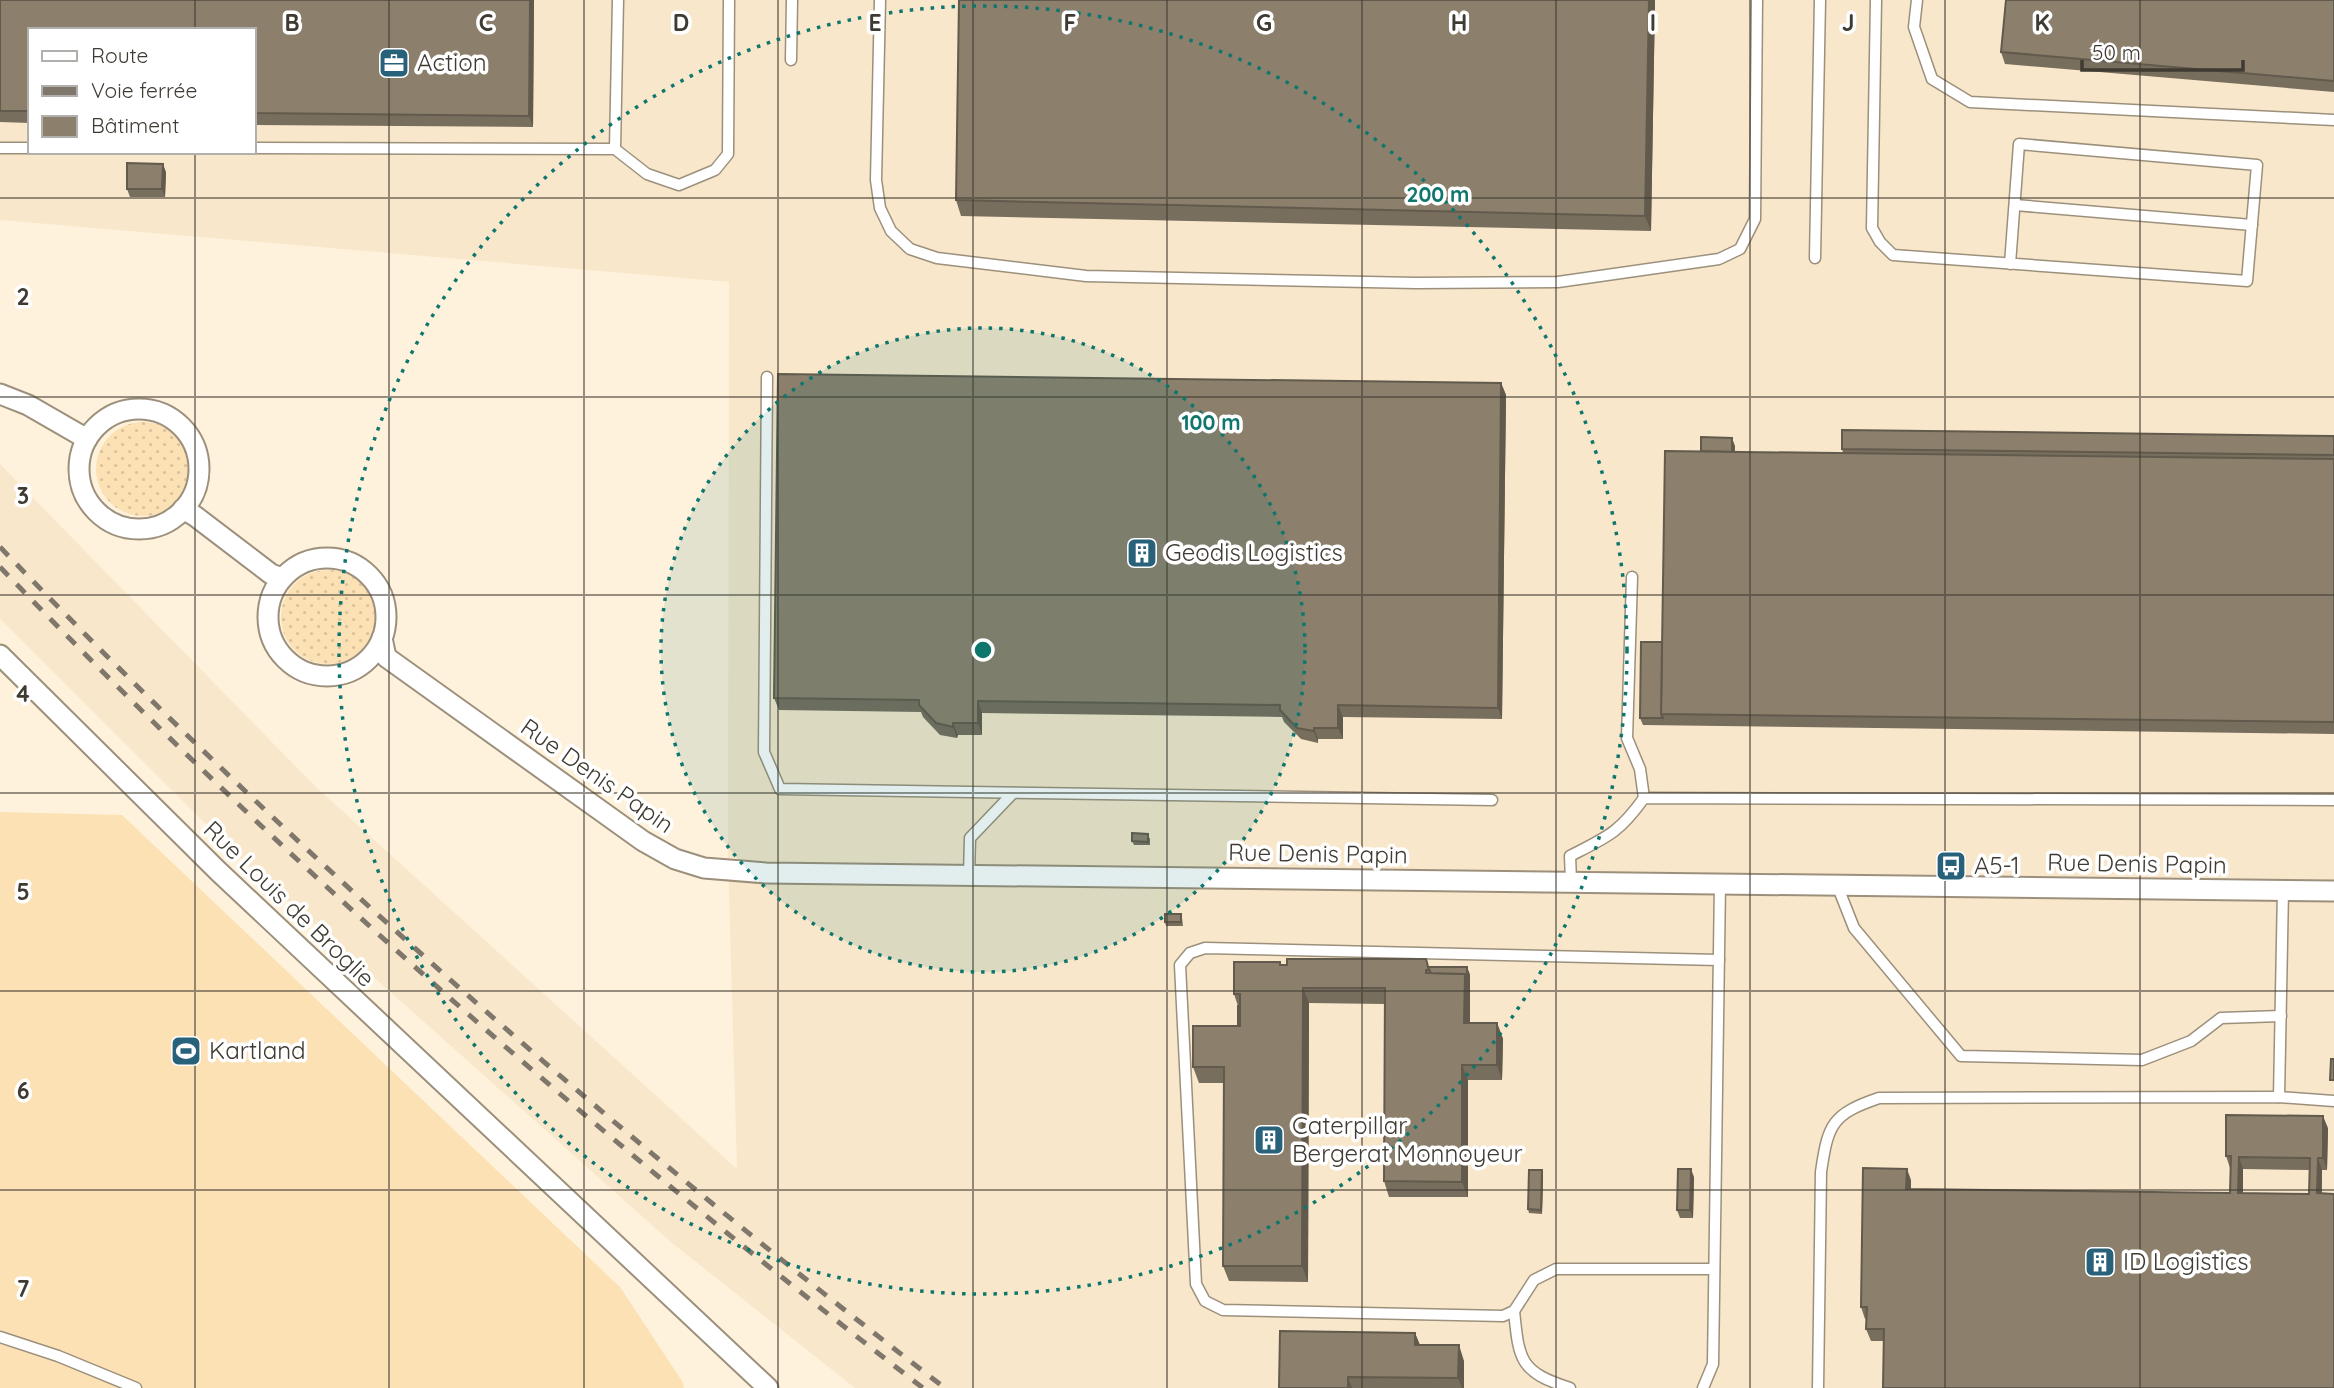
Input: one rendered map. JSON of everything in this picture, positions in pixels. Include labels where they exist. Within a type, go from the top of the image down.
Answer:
[{"type":"street","points":[[0,394],[28,405],[87,439]]},
{"type":"street","points":[[131,410],[149,410],[167,416],[181,427],[192,442],[198,459],[198,477],[193,494],[183,509],[169,521],[153,527],[135,529],[118,525],[103,517],[90,505],[82,489],[79,463],[87,439],[98,424],[131,410]]},
{"type":"street","points":[[183,509],[271,574],[282,578]]},
{"type":"street","points":[[332,558],[349,562],[365,571],[377,585],[384,602],[386,620],[382,638],[373,653],[359,666],[342,674],[323,676],[305,671],[289,662],[276,648],[269,630],[268,612],[272,593],[282,578],[313,559],[332,558]]},
{"type":"street","name":"Rue Denis Papin","points":[[382,638],[386,657],[643,841],[675,859],[704,868],[730,871],[969,875],[2334,891]]},
{"type":"street","name":"Rue Louis de Broglie","points":[[0,654],[218,871],[768,1388]]},
{"type":"lane","points":[[615,149],[618,0]]},
{"type":"lane","points":[[256,148],[615,149],[647,174],[679,185],[715,170],[727,154],[729,0]]},
{"type":"lane","points":[[791,60],[792,0]]},
{"type":"lane","points":[[880,0],[876,180],[880,208],[891,231],[910,249],[937,258],[1086,276],[1416,283],[1558,282],[1719,259],[1740,249],[1755,219],[1757,0]]},
{"type":"lane","points":[[1815,258],[1819,0]]},
{"type":"lane","points":[[1876,0],[1872,228],[1880,242],[1893,255],[2010,264],[2247,281],[2257,164],[2019,144],[2010,264]]},
{"type":"lane","points":[[1917,0],[1914,27],[1932,79],[1970,102],[2334,120]]},
{"type":"lane","points":[[0,148],[28,148]]},
{"type":"lane","points":[[2015,205],[2252,225]]},
{"type":"lane","points":[[767,377],[764,752],[780,789],[1492,800]]},
{"type":"lane","points":[[1571,881],[1570,856],[1613,834],[1628,821],[1644,798],[1640,769],[1628,738],[1632,577]]},
{"type":"lane","points":[[969,875],[970,838],[1013,793]]},
{"type":"lane","points":[[1644,798],[2334,800]]},
{"type":"lane","points":[[1703,1388],[1713,1364],[1720,883]]},
{"type":"lane","points":[[1837,885],[1854,928],[1961,1056],[2142,1060],[2191,1041],[2221,1018],[2281,1016]]},
{"type":"lane","points":[[2279,1097],[2283,890]]},
{"type":"lane","points":[[1714,1269],[1556,1269],[1534,1280],[1514,1311],[1503,1317],[1223,1310],[1205,1301],[1196,1284],[1181,965],[1189,953],[1205,948],[1719,960]]},
{"type":"lane","points":[[1818,1388],[1821,1172],[1826,1140],[1838,1117],[1857,1106],[1879,1098],[2279,1097],[2334,1101]]},
{"type":"lane","points":[[1514,1311],[1517,1343],[1523,1360],[1540,1378],[1570,1388]]},
{"type":"lane","points":[[0,1337],[58,1356],[136,1388]]},
{"type":"shaded area","points":[[0,0],[2334,0],[2334,1388],[855,1388],[672,1243],[240,858],[0,619],[0,464],[316,787],[737,1169],[728,859],[729,282],[0,220]]},
{"type":"shaded area","points":[[143,422],[161,426],[176,436],[186,451],[190,469],[186,487],[176,502],[161,512],[143,516],[125,512],[110,502],[100,487],[96,469],[100,451],[110,436],[125,426]]},
{"type":"shaded area","points":[[328,570],[346,574],[361,584],[371,599],[375,617],[371,635],[361,650],[346,660],[328,664],[310,660],[295,650],[285,635],[281,617],[285,599],[295,584],[310,574]]},
{"type":"shaded area","name":"Kartland","points":[[0,812],[122,815],[620,1287],[684,1388],[0,1388]]},
{"type":"building","name":"Action","points":[[0,0],[530,0],[529,116],[256,113],[256,28],[28,28],[28,111],[0,111]]},
{"type":"building","points":[[959,0],[1649,0],[1645,216],[956,200]]},
{"type":"building","points":[[2006,0],[2334,0],[2334,81],[2001,52]]},
{"type":"building","points":[[127,163],[163,164],[162,189],[127,189]]},
{"type":"building","name":"Geodis Logistics","points":[[778,374],[1501,383],[1498,708],[1338,705],[1338,728],[1314,728],[1314,731],[1297,728],[1280,710],[1280,705],[978,701],[978,723],[953,723],[953,727],[936,723],[919,705],[919,700],[774,698]]},
{"type":"building","points":[[1842,430],[2334,436],[2334,455],[1842,449]]},
{"type":"building","points":[[1701,437],[1732,438],[1732,452],[1701,451]]},
{"type":"building","points":[[1665,451],[2334,459],[2334,722],[1661,714]]},
{"type":"building","points":[[1641,642],[1662,642],[1663,718],[1640,718]]},
{"type":"building","points":[[1132,833],[1148,834],[1148,842],[1132,841]]},
{"type":"building","points":[[1165,914],[1181,914],[1181,922],[1165,922]]},
{"type":"building","name":"Caterpillar Bergerat Monnoyeur","points":[[1287,959],[1426,959],[1429,970],[1426,970],[1426,973],[1465,974],[1464,1023],[1497,1023],[1497,1065],[1462,1065],[1462,1182],[1384,1181],[1385,988],[1303,988],[1302,1266],[1223,1266],[1224,1067],[1193,1067],[1193,1026],[1240,1026],[1240,994],[1234,994],[1234,962],[1280,962],[1280,965],[1287,965]]},
{"type":"building","points":[[1428,967],[1467,967],[1467,981],[1465,974],[1431,973]]},
{"type":"building","points":[[1240,1006],[1240,1026],[1238,1026]]},
{"type":"building","points":[[2331,1059],[2334,1059],[2334,1080],[2330,1080]]},
{"type":"building","name":"ID Logistics","points":[[2226,1115],[2323,1116],[2323,1158],[2318,1158],[2317,1193],[2334,1194],[2334,1388],[1883,1388],[1884,1329],[1866,1329],[1867,1307],[1861,1307],[1863,1168],[1907,1169],[1906,1189],[2230,1193],[2231,1156],[2226,1156]],"holes":[[[2239,1157],[2310,1158],[2309,1194],[2238,1193]]]},
{"type":"building","points":[[1678,1169],[1691,1169],[1690,1210],[1677,1210]]},
{"type":"building","points":[[1529,1170],[1542,1170],[1541,1210],[1528,1209]]},
{"type":"building","points":[[1280,1331],[1415,1333],[1415,1345],[1459,1345],[1458,1378],[1348,1377],[1348,1388],[1279,1388]]},
{"type":"railway","points":[[0,547],[224,771],[457,986],[697,1191],[945,1388]]},
{"type":"railway","points":[[0,567],[218,785],[446,994],[562,1096],[681,1195],[923,1388]]},
{"type":"place","name":"Action","points":[[394,63]]},
{"type":"place","name":"Geodis Logistics","points":[[1142,553]]},
{"type":"place","name":"A5-1","points":[[1951,866]]},
{"type":"place","name":"Kartland","points":[[186,1051]]},
{"type":"place","name":"Caterpillar Bergerat Monnoyeur","points":[[1269,1140]]},
{"type":"place","name":"ID Logistics","points":[[2100,1262]]}]
